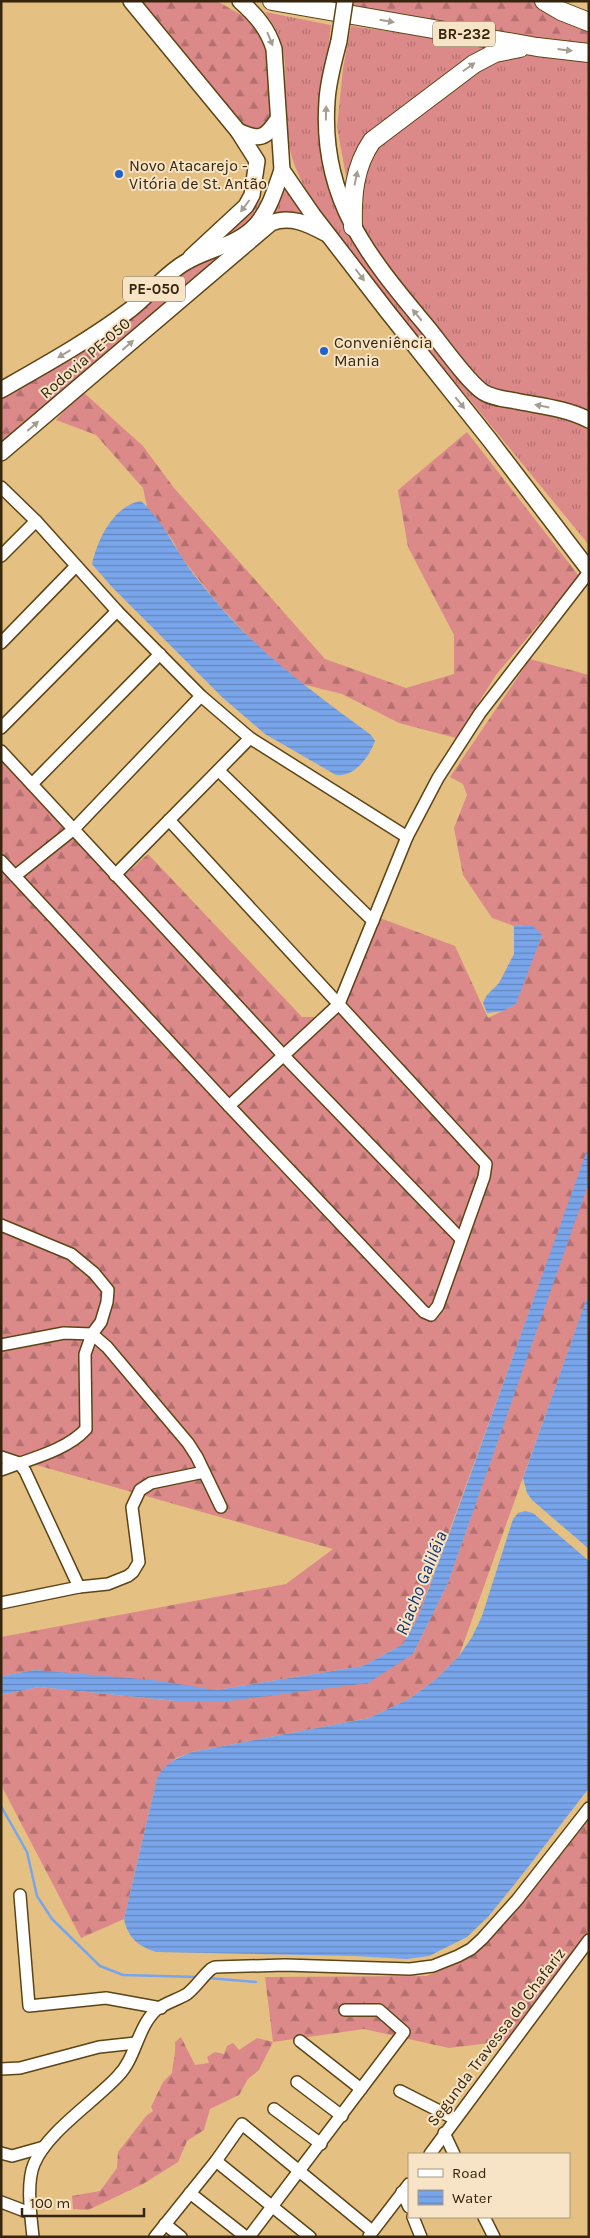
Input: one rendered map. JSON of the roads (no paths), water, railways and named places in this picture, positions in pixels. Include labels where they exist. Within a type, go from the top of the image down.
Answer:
[{"type":"highway","name":"BR-232","points":[[272,1],[537,47],[589,53]]},
{"type":"highway","points":[[544,1],[561,11],[589,22]]},
{"type":"highway","points":[[353,227],[353,199],[356,174],[363,156],[372,141],[480,59],[510,49],[537,47]]},
{"type":"main road","points":[[131,1],[238,131],[257,162],[252,195],[246,206],[185,262]]},
{"type":"main road","name":"PE-050","points":[[240,1],[262,23],[270,37],[276,60],[282,170],[330,237],[560,531]]},
{"type":"main road","points":[[346,1],[327,100],[328,141],[337,192],[364,247],[481,391],[507,400],[572,412],[589,420]]},
{"type":"main road","points":[[238,131],[258,138],[271,131],[278,120]]},
{"type":"main road","name":"Rodovia PE-050","points":[[1,390],[70,351],[131,309],[185,262],[227,245],[255,226],[270,204],[282,170]]},
{"type":"main road","name":"Rodovia PE-050","points":[[1,453],[271,223],[284,219],[307,225],[330,237]]},
{"type":"main road","points":[[560,531],[589,552]]},
{"type":"main road","points":[[560,531],[589,571]]},
{"type":"street","points":[[1,487],[36,521],[117,611],[201,696],[250,738],[407,837]]},
{"type":"street","points":[[1,556],[36,521]]},
{"type":"street","points":[[1,644],[76,566]]},
{"type":"street","points":[[229,1106],[339,1004],[407,837],[438,778],[480,713],[589,571]]},
{"type":"street","points":[[1,728],[117,611]]},
{"type":"street","points":[[32,784],[160,654]]},
{"type":"street","points":[[15,876],[74,828],[201,696]]},
{"type":"street","points":[[115,875],[250,738]]},
{"type":"street","points":[[1,751],[283,1055],[461,1239]]},
{"type":"street","points":[[218,772],[373,921]]},
{"type":"street","points":[[1,861],[229,1106],[428,1314],[434,1313],[484,1178],[486,1164],[169,820]]},
{"type":"street","points":[[1,1225],[71,1254],[106,1285],[108,1290],[107,1302],[101,1322],[92,1334],[85,1354],[86,1429],[79,1437],[62,1446],[1,1470]]},
{"type":"street","points":[[1,1345],[64,1333],[92,1334],[107,1347],[181,1434],[198,1458],[221,1507]]},
{"type":"street","points":[[1,1457],[19,1463],[34,1489],[79,1587]]},
{"type":"street","points":[[1,1603],[79,1587],[108,1584],[121,1580],[134,1572],[138,1562],[132,1507],[140,1490],[151,1483],[204,1472]]},
{"type":"street","points":[[33,2237],[30,2213],[32,2170],[44,2147],[126,2068],[136,2043],[150,2018],[161,2008],[189,1993],[210,1969],[223,1966],[276,1966],[410,1969],[432,1966],[458,1956],[471,1949],[482,1939],[517,1900],[589,1808]]},
{"type":"street","points":[[20,1895],[29,2006],[106,1998],[161,2008]]},
{"type":"street","name":"Segunda Travessa do Chafariz","points":[[431,2153],[589,1940]]},
{"type":"street","points":[[190,2193],[248,2237],[321,2144],[404,2032],[379,2010],[345,2010]]},
{"type":"street","points":[[300,2041],[362,2089]]},
{"type":"street","points":[[1,2068],[20,2068],[99,2047],[136,2043]]},
{"type":"street","points":[[297,2082],[342,2116]]},
{"type":"street","points":[[400,2092],[455,2119]]},
{"type":"street","points":[[274,2109],[321,2144]]},
{"type":"street","points":[[155,2237],[216,2161],[242,2124],[300,2171],[370,2234],[406,2188]]},
{"type":"street","points":[[444,2134],[454,2153]]},
{"type":"street","points":[[1,2153],[12,2156],[44,2147]]},
{"type":"street","points":[[216,2161],[310,2237]]},
{"type":"street","points":[[406,2188],[408,2201]]},
{"type":"street","points":[[1,2202],[30,2213]]},
{"type":"street","points":[[413,2218],[422,2237]]},
{"type":"street","points":[[484,2218],[494,2237]]},
{"type":"street","points":[[165,2224],[181,2237]]},
{"type":"water","points":[[141,501],[159,521],[194,575],[235,623],[291,674],[371,735],[375,741],[360,765],[349,773],[336,775],[265,734],[222,697],[112,587],[92,564],[98,544],[108,525],[122,509]]},
{"type":"water","points":[[514,926],[533,926],[542,935],[516,1004],[503,1011],[487,1013],[483,1003],[487,995],[499,983],[514,954]]},
{"type":"water","points":[[589,1145],[589,1182],[448,1583],[413,1654],[368,1683],[229,1701],[175,1701],[39,1687],[1,1695],[1,1676],[35,1670],[153,1680],[216,1690],[363,1666],[403,1644],[418,1617],[444,1548]]},
{"type":"water","points":[[589,1292],[589,1549],[532,1500],[527,1493],[523,1478]]},
{"type":"water","points":[[525,1511],[533,1513],[589,1561],[589,1788],[488,1917],[467,1937],[429,1956],[407,1959],[354,1956],[156,1952],[139,1944],[128,1931],[124,1919],[157,1778],[164,1768],[176,1759],[192,1752],[369,1718],[409,1699],[436,1679],[459,1656],[472,1637],[482,1616],[513,1519],[518,1513]]},
{"type":"waterway","points":[[1,1806],[27,1852],[37,1896],[52,1919],[100,1966],[123,1975],[198,1977]]},
{"type":"waterway","points":[[208,1978],[256,1982]]},
{"type":"place","name":"Novo Atacarejo - Vitória de St. Antão","points":[[119,174]]},
{"type":"place","name":"Conveniência Mania","points":[[324,351]]},
{"type":"water label","name":"Riacho Galiléia","points":[[421,1583]]}]
